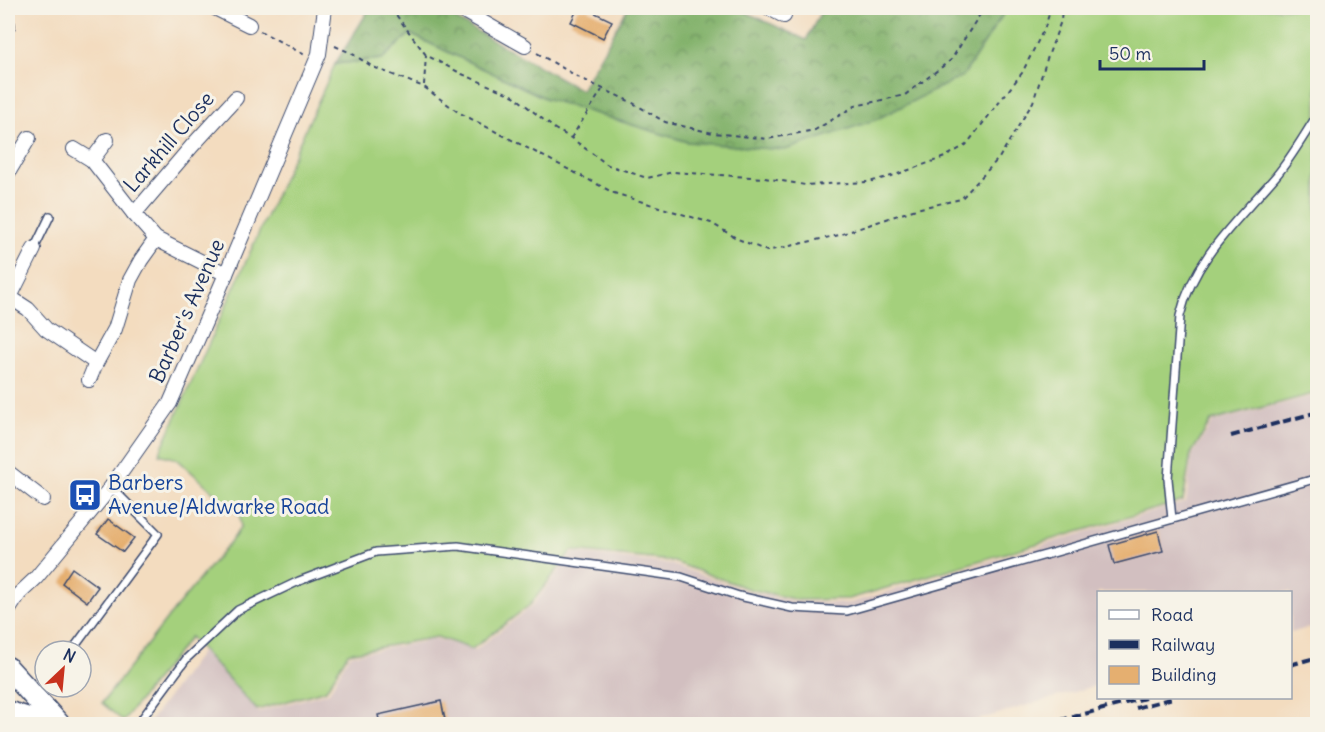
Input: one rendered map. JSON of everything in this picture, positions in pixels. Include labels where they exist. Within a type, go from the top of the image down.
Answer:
[{"type":"main road","points":[[8,668],[59,724]]},
{"type":"main road","points":[[8,712],[46,724]]},
{"type":"street","points":[[215,8],[249,25]]},
{"type":"street","name":"Barber's Avenue","points":[[8,611],[13,596],[36,578],[111,487],[170,403],[321,48],[325,8]]},
{"type":"street","points":[[458,8],[525,46]]},
{"type":"street","points":[[769,8],[784,16]]},
{"type":"street","name":"Larkhill Close","points":[[134,214],[236,98]]},
{"type":"street","points":[[8,172],[29,138]]},
{"type":"street","points":[[92,160],[107,140]]},
{"type":"street","points":[[74,149],[92,160],[156,239],[226,274]]},
{"type":"street","points":[[88,380],[115,329],[130,280],[156,239]]},
{"type":"street","points":[[34,249],[9,297],[28,309],[46,329],[96,363]]},
{"type":"street","points":[[8,472],[44,499]]},
{"type":"lane","points":[[1172,519],[1168,479],[1180,316],[1183,303],[1204,260],[1284,165],[1317,114]]},
{"type":"lane","points":[[34,249],[50,216]]},
{"type":"lane","points":[[138,724],[188,658],[238,610],[299,581],[376,552],[458,546],[681,577],[739,596],[792,608],[847,611],[1317,477]]},
{"type":"lane","points":[[80,639],[158,534],[111,487]]},
{"type":"path","points":[[391,8],[426,55],[462,74],[514,96],[555,129],[608,165],[647,178],[673,172],[765,178],[805,185],[869,182],[945,157],[966,145],[1022,72],[1045,27],[1051,8]]},
{"type":"path","points":[[525,46],[578,77],[633,103],[665,122],[713,132],[767,139],[815,130],[855,106],[905,95],[951,60],[984,8]]},
{"type":"path","points":[[249,25],[305,56],[321,48],[351,52],[373,67],[424,87],[458,112],[614,193],[711,224],[767,251],[839,235],[916,209],[962,199],[999,158],[1033,102],[1061,21],[1062,8]]},
{"type":"path","points":[[424,87],[426,55]]},
{"type":"path","points":[[571,138],[603,89]]},
{"type":"shaded area","points":[[1317,395],[1317,625],[1292,633],[1292,591],[1097,591],[1097,685],[963,724],[148,724],[202,651],[258,712],[329,692],[349,655],[437,639],[475,650],[532,606],[573,553],[670,564],[748,591],[797,602],[850,603],[1186,502],[1192,455],[1213,422]]},
{"type":"green space","points":[[370,8],[436,8],[581,90],[628,8],[737,8],[806,40],[823,8],[1007,8],[963,76],[875,120],[785,150],[688,142],[545,98],[410,34],[382,59],[335,64]]},
{"type":"green space","points":[[1007,8],[1317,8],[1317,393],[1211,421],[1191,454],[1183,501],[849,599],[798,600],[749,589],[671,561],[572,551],[530,605],[472,649],[437,637],[348,653],[326,690],[257,710],[190,637],[123,721],[102,703],[241,526],[240,516],[177,459],[159,454],[335,64],[382,59],[410,34],[545,98],[688,142],[963,76]]},
{"type":"building","points":[[578,8],[585,8],[612,21],[603,38],[571,22]]},
{"type":"building","points":[[108,519],[134,538],[123,552],[97,534]]},
{"type":"building","points":[[1158,531],[1163,551],[1114,564],[1109,545]]},
{"type":"building","points":[[72,568],[98,587],[87,602],[62,583]]},
{"type":"building","points":[[441,701],[446,724],[380,724],[378,715]]},
{"type":"railway","points":[[1231,436],[1318,412]]},
{"type":"railway","points":[[1292,664],[1318,657]]},
{"type":"railway","points":[[1046,724],[1141,699]]},
{"type":"railway","points":[[1136,708],[1169,699]]},
{"type":"place","name":"Barbers Avenue/Aldwarke Road","points":[[85,495]]}]
